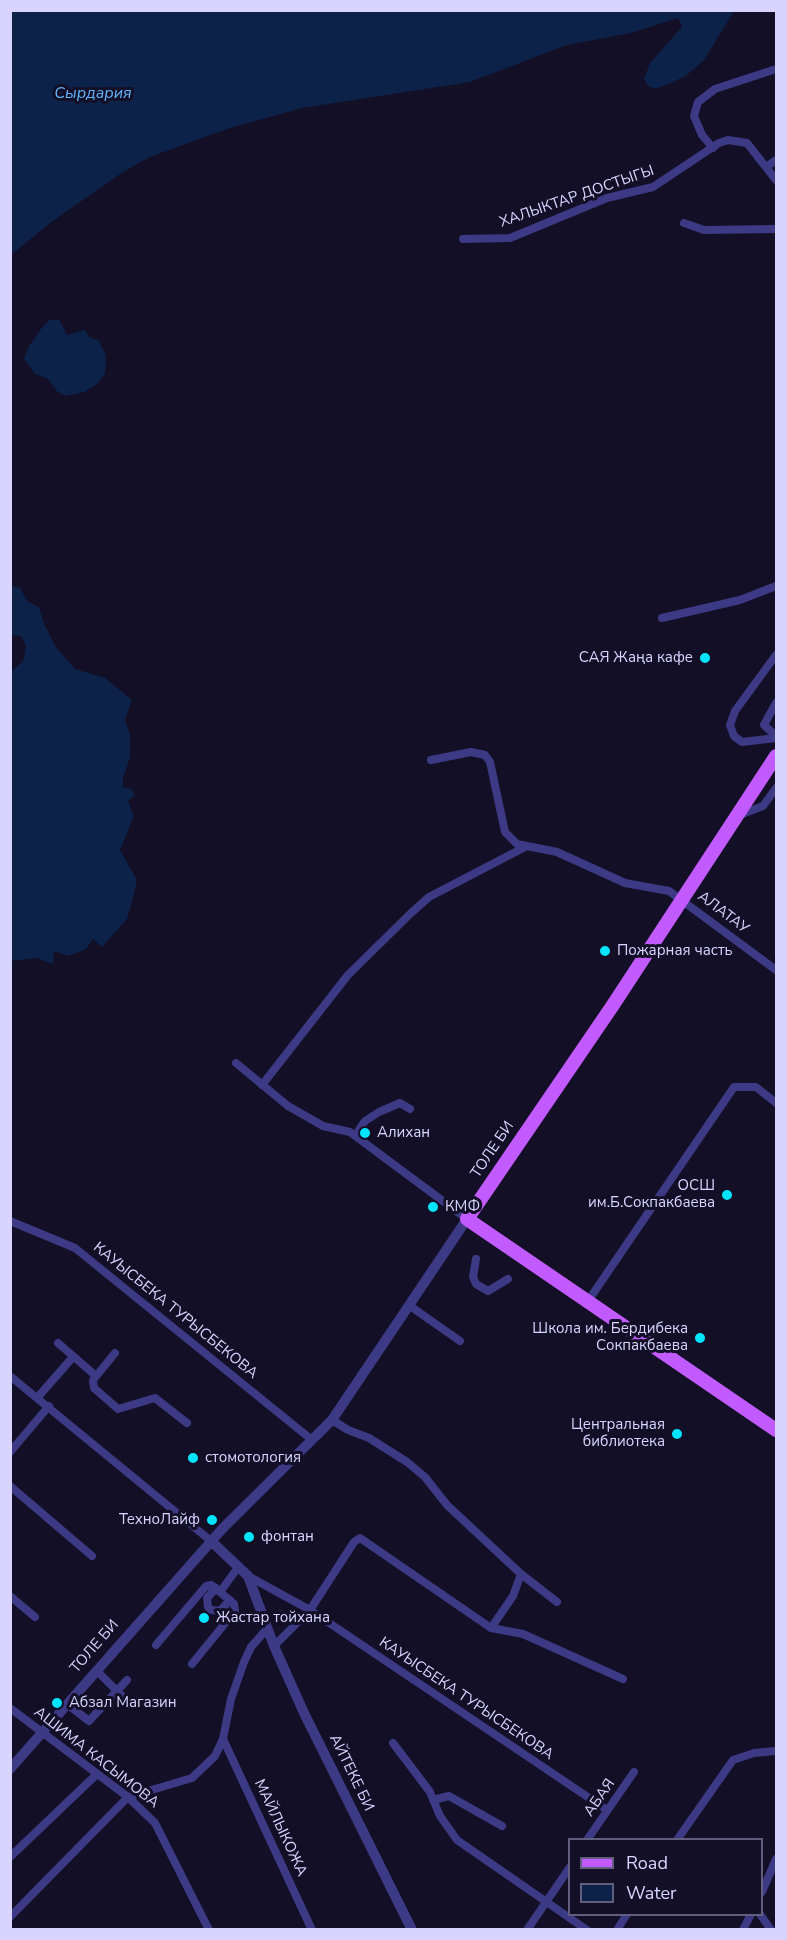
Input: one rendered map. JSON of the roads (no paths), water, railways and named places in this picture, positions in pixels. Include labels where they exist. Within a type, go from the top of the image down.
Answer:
[{"type":"main road","name":"ТОЛЕ БИ","points":[[467,1219],[683,900],[777,756]]},
{"type":"main road","points":[[467,1219],[777,1430]]},
{"type":"street","points":[[713,147],[702,135],[694,116],[698,102],[715,89],[777,69]]},
{"type":"street","name":"ХАЛЫКТАР ДОСТЫГЫ","points":[[463,239],[510,238],[607,198],[653,188],[719,143],[738,140],[747,143],[775,178]]},
{"type":"street","points":[[766,167],[777,160]]},
{"type":"street","points":[[775,178],[777,166]]},
{"type":"street","points":[[684,223],[704,230],[777,229]]},
{"type":"street","points":[[662,618],[740,600],[777,586]]},
{"type":"street","points":[[777,655],[735,711],[730,725],[734,736],[742,742],[777,737]]},
{"type":"street","points":[[777,703],[764,725],[765,729],[777,737]]},
{"type":"street","points":[[431,760],[471,752],[485,755],[490,762],[505,832],[517,844],[527,846]]},
{"type":"street","points":[[736,817],[763,807],[777,788]]},
{"type":"street","points":[[262,1084],[348,975],[410,914],[429,897],[527,846]]},
{"type":"street","name":"АЛАТАУ","points":[[527,846],[557,852],[625,883],[669,891],[777,970]]},
{"type":"street","points":[[236,1063],[288,1106],[323,1126],[348,1131],[467,1219]]},
{"type":"street","points":[[588,1301],[734,1087],[756,1087],[777,1103]]},
{"type":"street","points":[[355,1136],[365,1121],[379,1112],[400,1103],[410,1109]]},
{"type":"street","name":"ТОЛЕ БИ","points":[[10,1769],[208,1544],[332,1420],[467,1219]]},
{"type":"street","name":"КАУЫСБЕКА ТУРЫСБЕКОВА","points":[[10,1221],[75,1248],[312,1440]]},
{"type":"street","points":[[476,1259],[473,1281],[485,1290],[491,1290],[508,1280]]},
{"type":"street","points":[[410,1306],[460,1341]]},
{"type":"street","points":[[58,1343],[96,1376]]},
{"type":"street","points":[[115,1353],[96,1376],[92,1385],[94,1388],[118,1409],[155,1398],[187,1423]]},
{"type":"street","points":[[37,1398],[73,1357]]},
{"type":"street","points":[[10,1376],[49,1406],[248,1576]]},
{"type":"street","points":[[10,1452],[49,1406]]},
{"type":"street","points":[[332,1420],[348,1430],[369,1438],[407,1462],[425,1477],[447,1505],[521,1574],[557,1602]]},
{"type":"street","points":[[10,1486],[92,1556]]},
{"type":"street","points":[[274,1646],[310,1610],[354,1542],[360,1538],[491,1628],[523,1634],[623,1679]]},
{"type":"street","points":[[230,1600],[220,1611],[211,1610],[207,1598],[218,1590],[239,1566]]},
{"type":"street","points":[[491,1628],[513,1596],[521,1574]]},
{"type":"street","name":"КАУЫСБЕКА ТУРЫСБЕКОВА","points":[[248,1576],[310,1610],[607,1810]]},
{"type":"street","name":"АЙТЕКЕ БИ","points":[[248,1576],[267,1629],[304,1713],[412,1929]]},
{"type":"street","points":[[156,1645],[206,1586],[218,1590],[230,1600],[235,1611],[192,1664]]},
{"type":"street","points":[[10,1596],[35,1617]]},
{"type":"street","points":[[10,1917],[128,1797],[192,1778],[215,1756],[223,1739],[231,1699],[240,1672],[251,1647],[267,1629]]},
{"type":"street","points":[[96,1671],[120,1694]]},
{"type":"street","points":[[67,1704],[89,1721],[120,1694],[127,1680]]},
{"type":"street","name":"АШИМА КАСЫМОВА","points":[[10,1708],[128,1797],[155,1823],[209,1929]]},
{"type":"street","name":"МАЙЛЫКОЖА","points":[[223,1739],[312,1929]]},
{"type":"street","points":[[393,1743],[430,1792],[457,1840],[587,1929]]},
{"type":"street","points":[[678,1838],[733,1760],[754,1753],[777,1751]]},
{"type":"street","name":"АБАЯ","points":[[589,1838],[634,1772]]},
{"type":"street","points":[[10,1857],[96,1774]]},
{"type":"street","points":[[433,1800],[449,1796],[502,1826]]},
{"type":"street","points":[[763,1890],[777,1859]]},
{"type":"street","points":[[527,1929],[568,1870]]},
{"type":"street","points":[[617,1929],[626,1916]]},
{"type":"street","points":[[761,1916],[771,1929]]},
{"type":"water","name":"Сырдария","points":[[11,10],[734,11],[704,60],[686,76],[656,89],[648,86],[644,79],[650,63],[682,27],[678,18],[631,33],[567,45],[470,82],[302,108],[227,129],[150,157],[123,172],[50,223],[11,255]]},
{"type":"water","points":[[59,319],[67,335],[85,330],[89,337],[99,341],[106,356],[105,373],[98,383],[85,392],[65,396],[57,391],[48,379],[35,374],[24,359],[29,346],[41,329],[49,320]]},
{"type":"water","points":[[11,586],[20,588],[27,601],[39,607],[44,624],[56,647],[75,669],[105,678],[132,700],[125,720],[130,735],[130,757],[123,778],[123,787],[131,789],[135,795],[128,801],[134,816],[120,850],[137,880],[127,919],[102,947],[93,939],[86,949],[69,956],[54,951],[53,964],[36,958],[11,961],[11,672],[23,661],[26,646],[21,636],[11,635]]},
{"type":"place","name":"САЯ Жаңа кафе","points":[[705,658]]},
{"type":"place","name":"Пожарная часть","points":[[605,951]]},
{"type":"place","name":"Алихан","points":[[365,1133]]},
{"type":"place","name":"ОСШ им.Б.Сокпакбаева","points":[[727,1195]]},
{"type":"place","name":"КМФ","points":[[433,1207]]},
{"type":"place","name":"Школа им. Бердибека Сокпакбаева","points":[[700,1338]]},
{"type":"place","name":"Центральная библиотека","points":[[677,1434]]},
{"type":"place","name":"стомотология","points":[[193,1458]]},
{"type":"place","name":"ТехноЛайф","points":[[212,1520]]},
{"type":"place","name":"фонтан","points":[[249,1537]]},
{"type":"place","name":"Жастар тойхана","points":[[204,1618]]},
{"type":"place","name":"Абзал Магазин","points":[[57,1703]]}]
